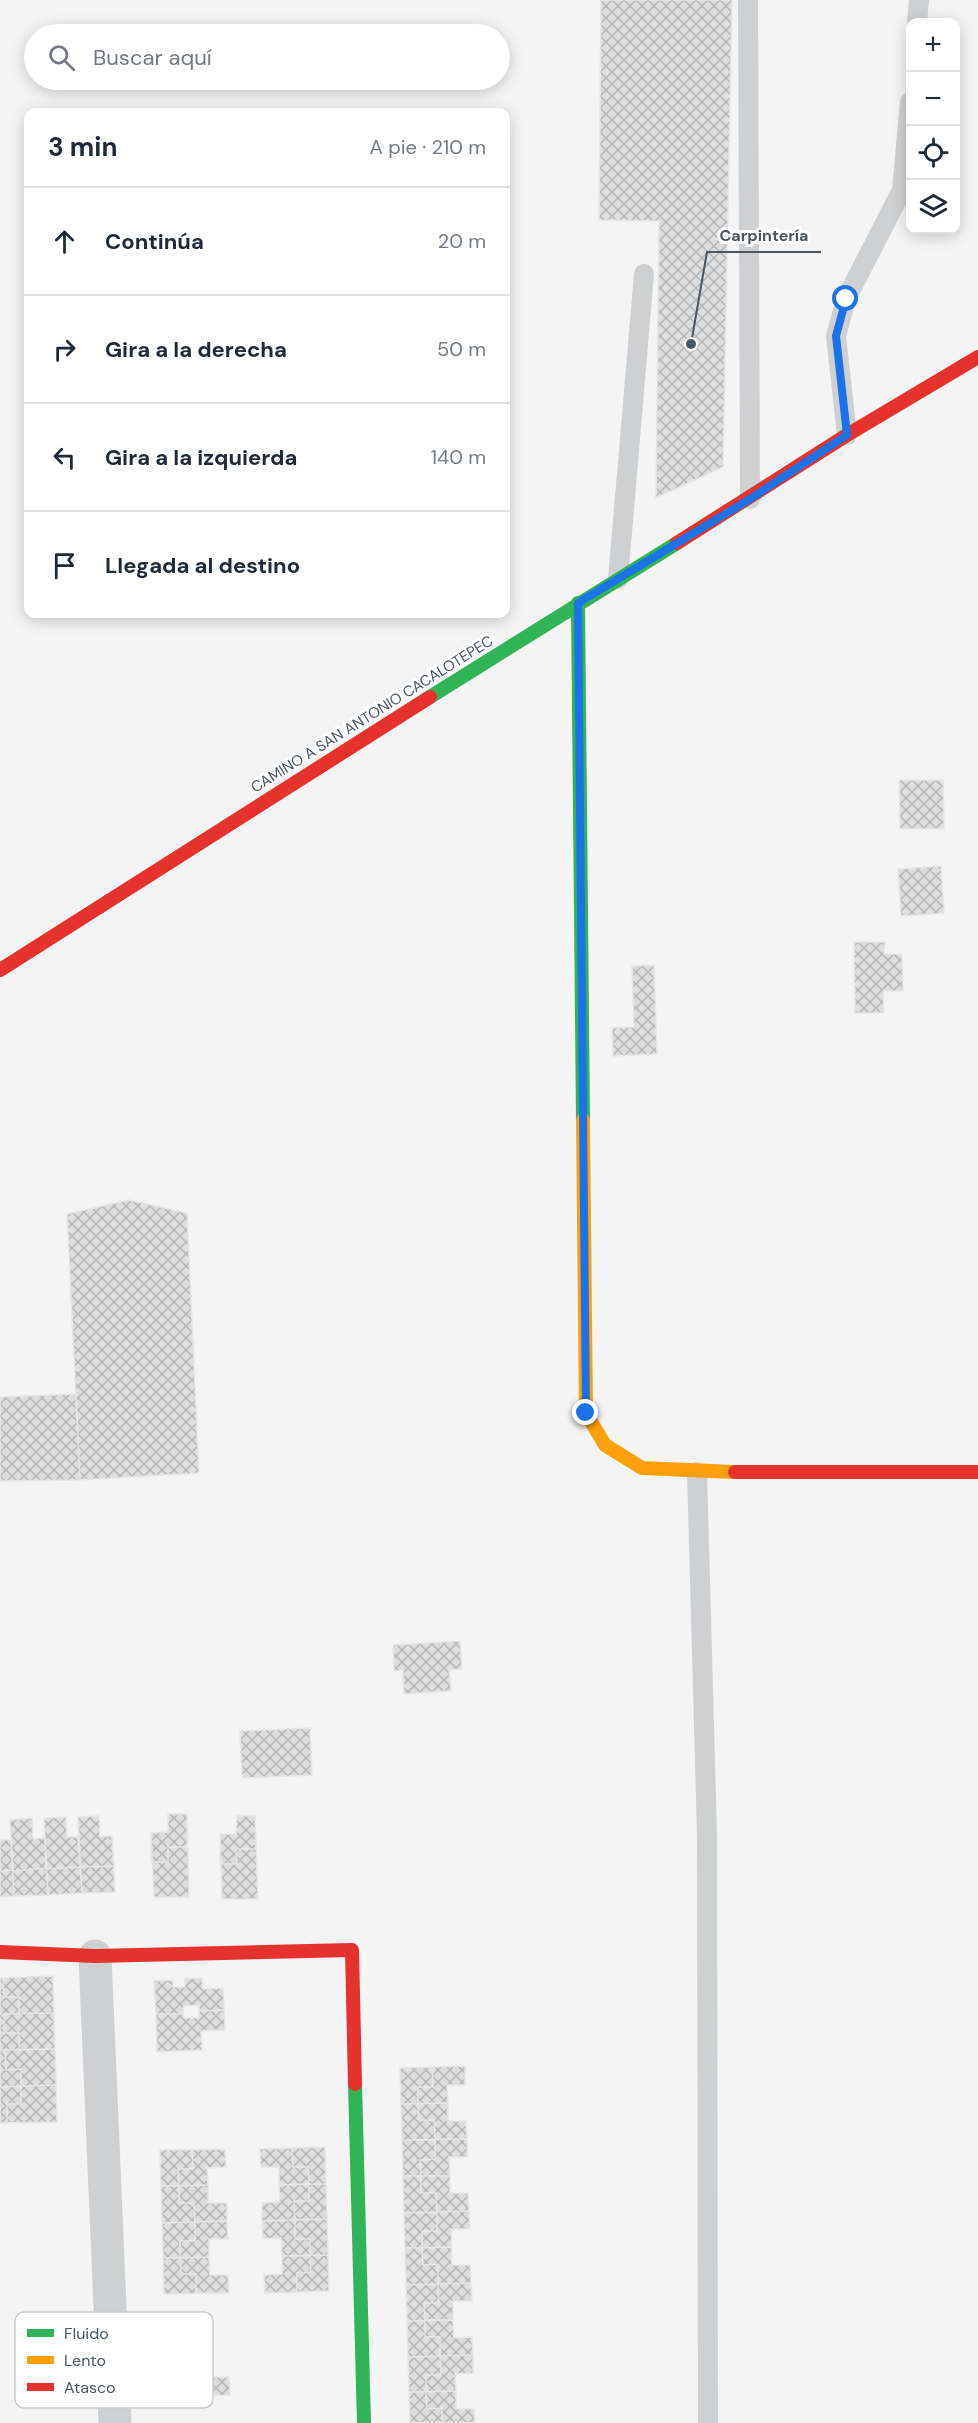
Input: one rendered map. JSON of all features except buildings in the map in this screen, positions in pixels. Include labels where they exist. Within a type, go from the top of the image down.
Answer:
[{"type":"street","name":"CAMINO A SAN ANTONIO CACALOTEPEC","points":[[0,970],[578,603],[750,499],[847,435],[978,357]]},
{"type":"street","points":[[578,603],[586,1413],[605,1444],[642,1468],[698,1472],[978,1472]]},
{"type":"street","points":[[0,1952],[95,1956],[352,1950],[364,2423]]},
{"type":"street","points":[[95,1956],[110,2312]]},
{"type":"street","points":[[114,2408],[115,2423]]},
{"type":"lane","points":[[748,0],[750,499]]},
{"type":"lane","points":[[917,18],[919,0]]},
{"type":"lane","points":[[847,435],[836,336],[846,299],[902,190],[908,126]]},
{"type":"lane","points":[[618,579],[644,274]]},
{"type":"lane","points":[[698,1472],[707,1835],[708,2423]]},
{"type":"traffic: fast","points":[[430,697],[677,543]]},
{"type":"traffic: fast","points":[[578,603],[583,1120]]},
{"type":"traffic: fast","points":[[355,2084],[364,2423]]},
{"type":"traffic: slow","points":[[583,1120],[586,1413],[605,1445],[642,1468],[735,1472]]},
{"type":"traffic: jam","points":[[677,543],[847,435],[978,357]]},
{"type":"traffic: jam","points":[[0,970],[430,697]]},
{"type":"traffic: jam","points":[[735,1472],[978,1472]]},
{"type":"traffic: jam","points":[[0,1952],[95,1956],[352,1950],[355,2084]]},
{"type":"place","name":"Carpintería","points":[[691,344]]},
{"type":"route","points":[[586,1413],[578,603],[750,499],[847,435],[836,336],[846,299]]}]
